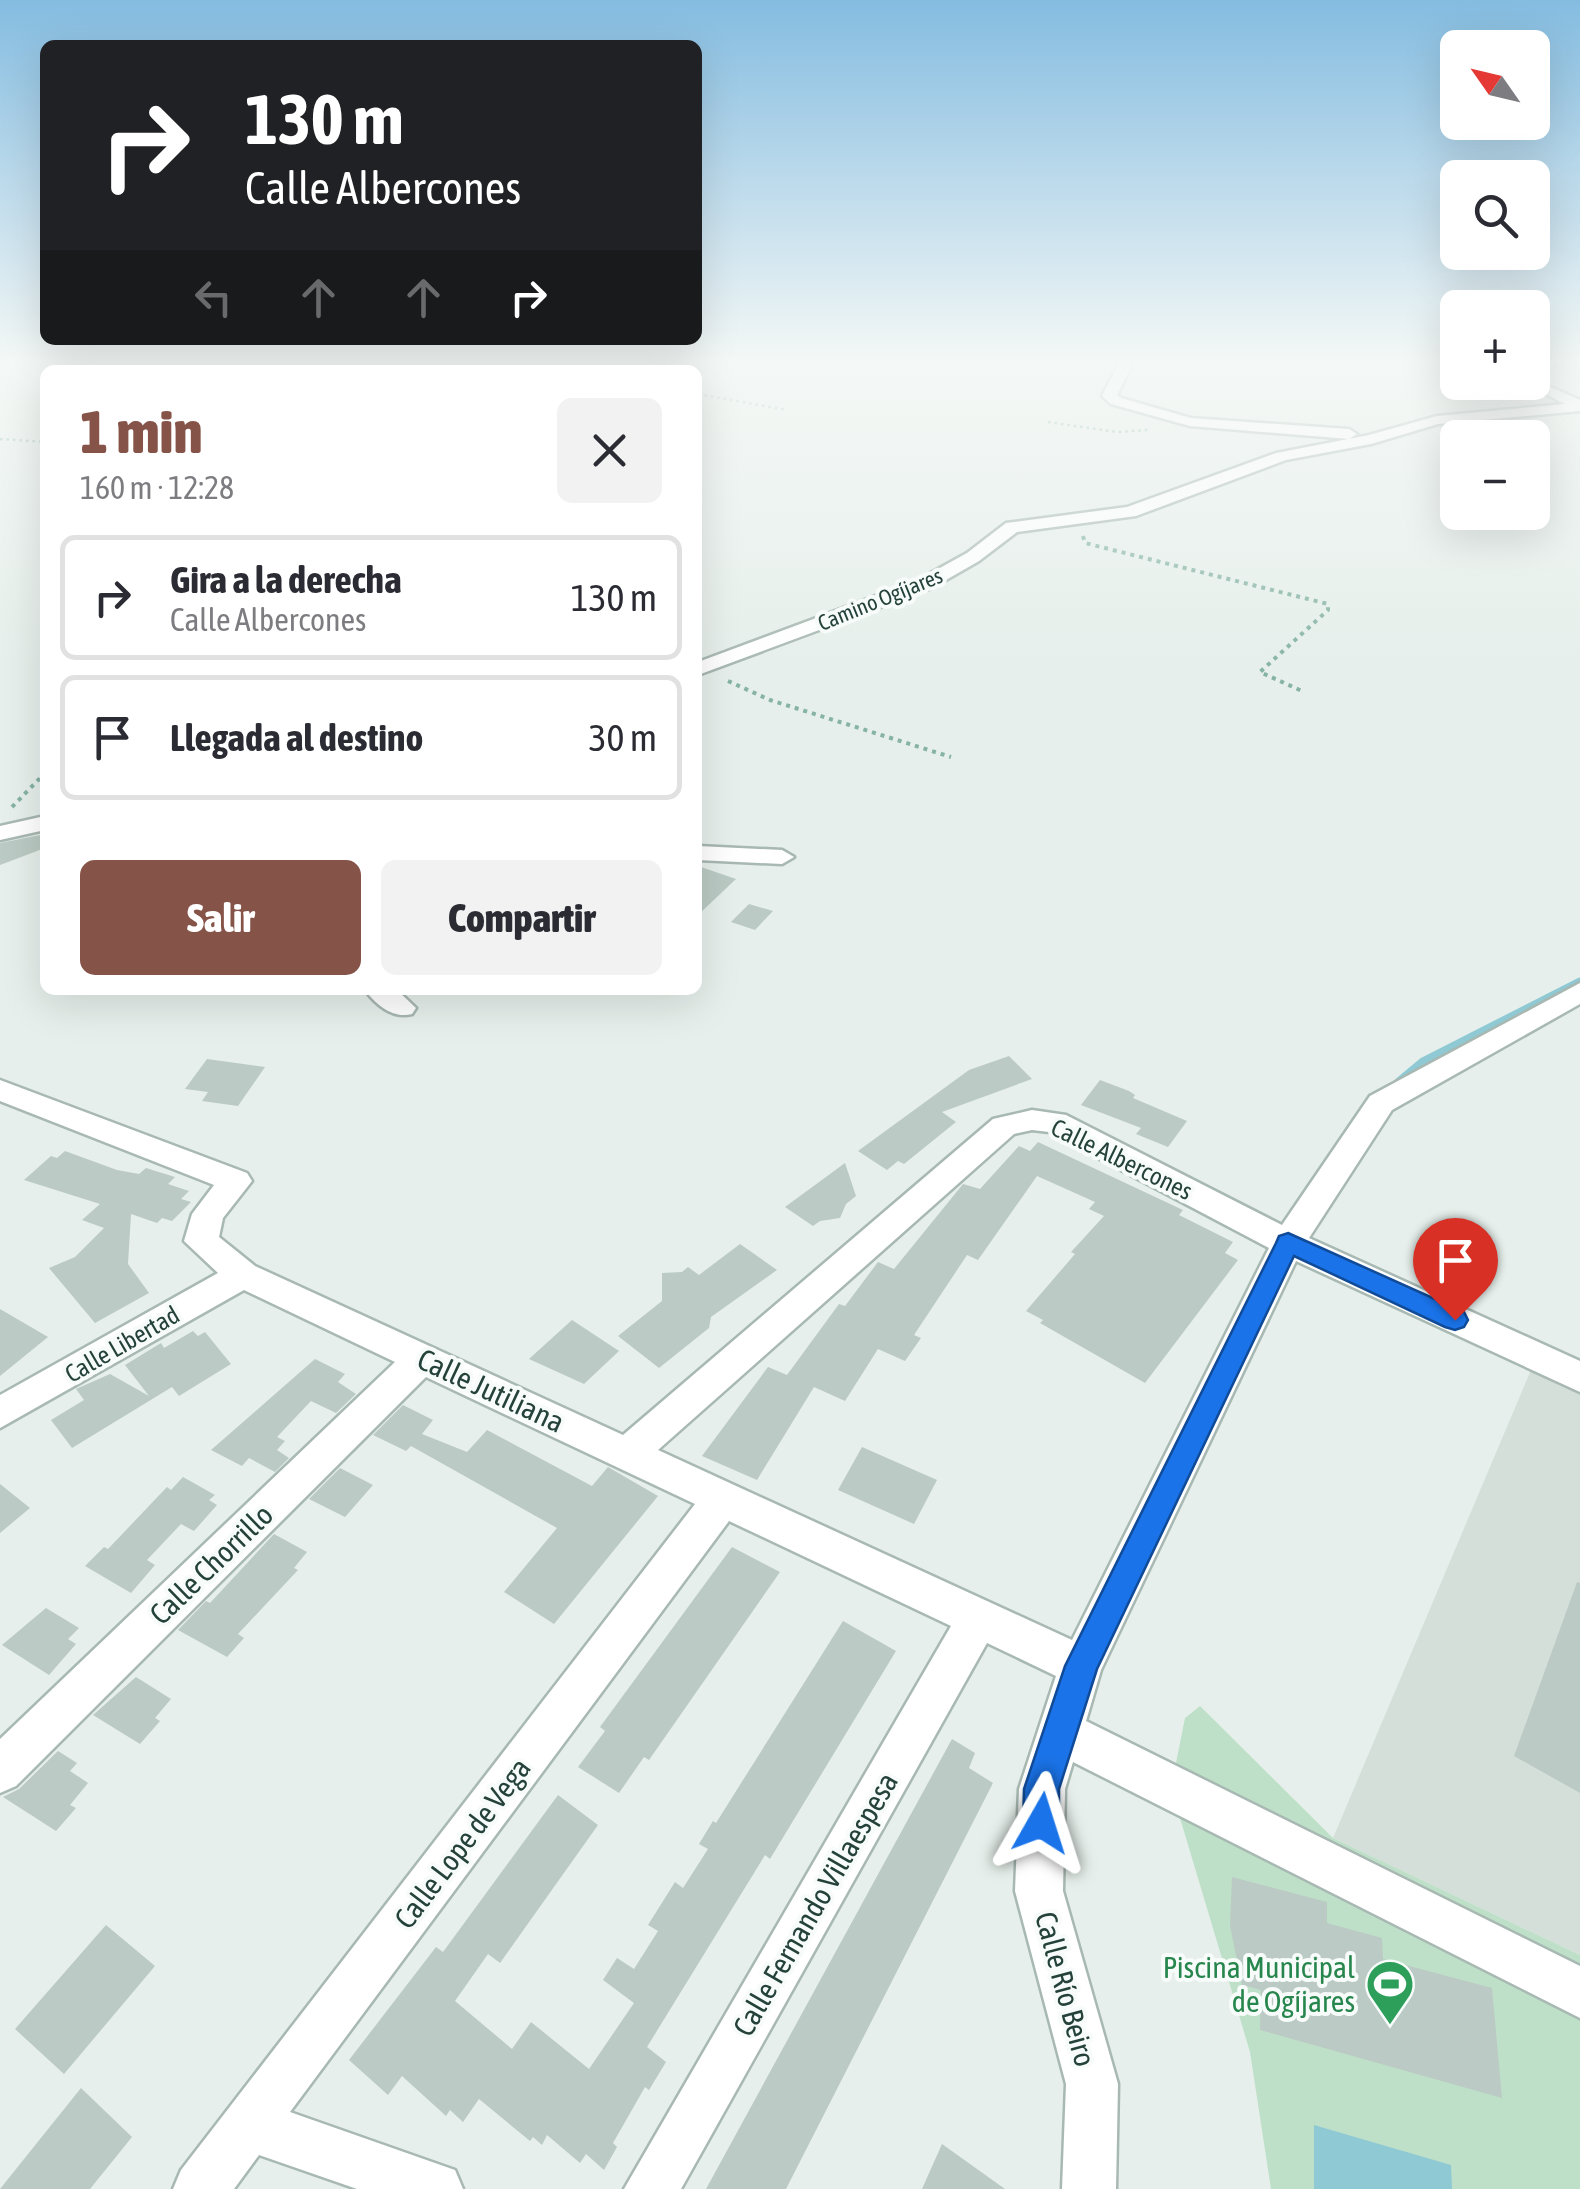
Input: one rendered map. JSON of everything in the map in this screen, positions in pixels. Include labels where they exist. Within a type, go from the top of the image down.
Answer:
[{"type":"street","name":"Camino Ogíjares","points":[[702,668],[925,584],[1012,528],[1130,512],[1263,463]]},
{"type":"street","points":[[9,830],[40,824]]},
{"type":"street","points":[[702,853],[782,857]]},
{"type":"street","name":"Calle Río Beiro","points":[[1089,2189],[1092,2084],[1039,1890],[1042,1789],[1081,1666],[1288,1243],[1382,1103],[1580,992]]},
{"type":"street","points":[[385,995],[402,1008]]},
{"type":"street","name":"Calle Jutiliana","points":[[0,1090],[236,1181],[208,1214],[201,1241],[243,1275],[1081,1666]]},
{"type":"street","name":"Calle Albercones","points":[[627,1454],[1004,1126],[1032,1120],[1055,1122],[1288,1243],[1580,1377]]},
{"type":"street","name":"Calle Libertad","points":[[0,1413],[243,1275]]},
{"type":"street","name":"Calle Chorrillo","points":[[0,1770],[422,1358]]},
{"type":"street","name":"Calle Lope de Vega","points":[[200,2189],[724,1498]]},
{"type":"street","name":"Calle Fernando Villaespesa","points":[[651,2189],[978,1618]]},
{"type":"street","points":[[1059,1731],[1580,1993]]},
{"type":"street","points":[[248,2125],[436,2189]]},
{"type":"path","points":[[1079,519],[1085,543],[1328,604],[1328,610],[1260,672],[1302,690]]},
{"type":"path","points":[[702,671],[770,700],[951,757]]},
{"type":"path","points":[[9,830],[4,816],[40,778]]},
{"type":"shaded area","points":[[1531,1370],[1580,1393],[1580,1955],[1333,1838]]},
{"type":"green space","name":"Piscina Municipal de Ogíjares","points":[[1200,1706],[1333,1838],[1580,1955],[1580,2189],[1271,2189],[1250,2052],[1171,1788],[1185,1718]]},
{"type":"water","points":[[1314,2125],[1451,2165],[1452,2189],[1314,2189]]},
{"type":"building","points":[[40,835],[40,850],[0,865],[0,843]]},
{"type":"building","points":[[702,867],[736,879],[702,911]]},
{"type":"building","points":[[749,904],[773,911],[755,930],[731,922]]},
{"type":"building","points":[[1009,1056],[1032,1079],[942,1112],[956,1122],[904,1164],[898,1161],[887,1170],[858,1151],[969,1070]]},
{"type":"building","points":[[207,1059],[265,1067],[238,1106],[202,1101],[208,1092],[185,1089]]},
{"type":"building","points":[[1100,1080],[1187,1121],[1168,1147],[1136,1134],[1141,1128],[1081,1105]]},
{"type":"building","points":[[1038,1142],[1183,1210],[1179,1215],[1233,1242],[1225,1253],[1238,1260],[1145,1383],[1040,1323],[1043,1320],[1026,1311],[1104,1216],[1089,1209],[1095,1202],[1037,1176],[978,1260],[967,1255],[914,1335],[921,1338],[905,1361],[878,1349],[845,1401],[814,1387],[757,1480],[702,1456],[768,1367],[787,1375],[839,1304],[845,1306],[878,1262],[894,1269],[963,1184],[980,1189],[1019,1146],[1030,1151]]},
{"type":"building","points":[[65,1151],[117,1170],[139,1174],[146,1168],[175,1177],[168,1184],[189,1191],[181,1199],[191,1202],[172,1221],[162,1218],[157,1223],[131,1214],[128,1264],[149,1293],[95,1323],[49,1268],[75,1257],[104,1228],[82,1220],[100,1204],[24,1180],[51,1156],[57,1158]]},
{"type":"building","points":[[845,1163],[856,1196],[846,1204],[840,1218],[813,1226],[785,1207]]},
{"type":"building","points":[[740,1244],[777,1270],[711,1317],[709,1328],[659,1368],[618,1336],[662,1301],[662,1273],[682,1272],[688,1267],[699,1275]]},
{"type":"building","points":[[0,1309],[48,1337],[0,1376]]},
{"type":"building","points":[[572,1320],[619,1351],[584,1384],[529,1359]]},
{"type":"building","points":[[193,1331],[198,1336],[205,1332],[231,1364],[179,1396],[172,1387],[72,1448],[51,1420],[84,1400],[76,1389],[110,1374],[149,1396],[125,1365],[161,1343],[164,1348]]},
{"type":"building","points":[[315,1359],[345,1374],[338,1382],[356,1394],[336,1413],[311,1401],[277,1437],[285,1441],[277,1450],[289,1458],[275,1472],[249,1458],[242,1466],[211,1450]]},
{"type":"building","points":[[403,1405],[433,1420],[422,1434],[467,1452],[487,1430],[592,1486],[608,1467],[658,1496],[554,1624],[504,1592],[557,1528],[411,1446],[406,1451],[373,1435]]},
{"type":"building","points":[[862,1447],[937,1480],[914,1524],[838,1490]]},
{"type":"building","points":[[340,1468],[373,1485],[345,1517],[309,1499]]},
{"type":"building","points":[[183,1477],[215,1495],[209,1500],[217,1505],[194,1531],[181,1524],[147,1560],[155,1565],[131,1593],[85,1566],[104,1547],[108,1549],[167,1487],[171,1490]]},
{"type":"building","points":[[0,1484],[30,1508],[0,1533]]},
{"type":"building","points":[[274,1534],[307,1552],[294,1568],[298,1570],[238,1634],[244,1638],[227,1657],[178,1630],[206,1601],[210,1603]]},
{"type":"building","points":[[732,1547],[780,1572],[649,1760],[644,1757],[619,1793],[578,1767],[605,1731],[600,1727]]},
{"type":"building","points":[[1577,1582],[1580,1583],[1580,1793],[1514,1756]]},
{"type":"building","points":[[46,1608],[79,1628],[68,1639],[76,1644],[49,1675],[2,1645]]},
{"type":"building","points":[[843,1621],[896,1651],[770,1859],[765,1855],[647,2047],[666,2062],[649,2090],[645,2087],[613,2143],[617,2147],[604,2170],[586,2154],[580,2163],[547,2135],[542,2145],[533,2137],[530,2141],[479,2099],[463,2122],[450,2110],[446,2116],[402,2076],[388,2095],[349,2060],[436,1947],[443,1952],[558,1795],[598,1825],[500,1963],[488,1954],[455,2001],[512,2049],[531,2022],[589,2069],[634,2003],[603,1980],[617,1958],[634,1969],[658,1931],[648,1925],[675,1882],[683,1888],[708,1849],[699,1844]]},
{"type":"building","points":[[136,1677],[171,1699],[155,1718],[160,1721],[140,1744],[93,1715]]},
{"type":"building","points":[[952,1739],[975,1753],[969,1768],[993,1783],[786,2189],[706,2189]]},
{"type":"building","points":[[58,1751],[77,1763],[70,1771],[88,1783],[70,1805],[76,1808],[56,1831],[3,1797],[19,1789]]},
{"type":"building","points":[[1232,1877],[1327,1902],[1327,1923],[1382,1938],[1383,1959],[1492,1988],[1502,2098],[1260,2030],[1261,1990],[1242,1985],[1230,1926]]},
{"type":"building","points":[[106,1925],[155,1966],[64,2074],[15,2029]]},
{"type":"building","points":[[81,2088],[132,2137],[90,2189],[0,2189]]},
{"type":"building","points":[[942,2144],[1005,2189],[922,2189]]},
{"type":"waterway","points":[[1399,1082],[1423,1062],[1580,982]]},
{"type":"place","name":"Piscina Municipal de Ogíjares","points":[[1390,2026]]},
{"type":"route","points":[[1041,1823],[1042,1789],[1081,1666],[1288,1243],[1455,1320]]}]
